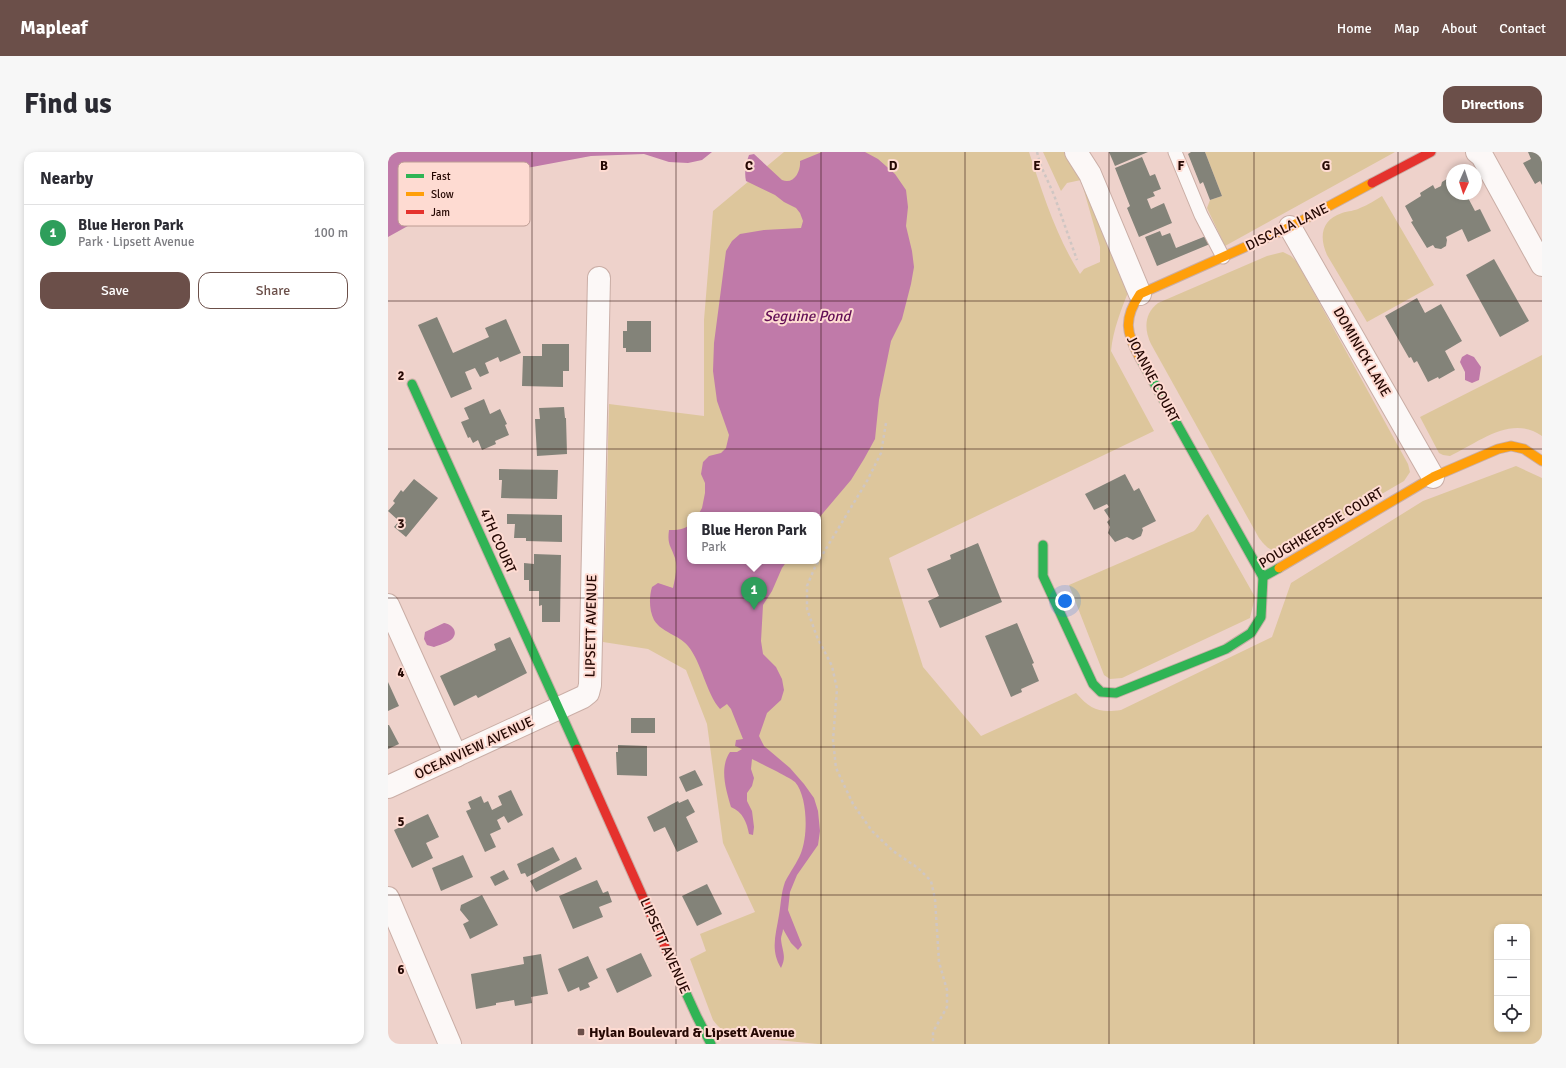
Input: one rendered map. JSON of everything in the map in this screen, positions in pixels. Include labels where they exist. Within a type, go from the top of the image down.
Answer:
[{"type":"street","points":[[1076,152],[1090,174],[1140,294]]},
{"type":"street","name":"DISCALA LANE","points":[[1140,294],[1290,227],[1431,152]]},
{"type":"street","points":[[1477,152],[1482,156],[1542,265]]},
{"type":"street","name":"DOMINICK LANE","points":[[1290,227],[1433,477]]},
{"type":"street","name":"LIPSETT AVENUE","points":[[599,278],[590,685],[588,693],[583,697],[559,709],[693,1009],[711,1044]]},
{"type":"street","name":"JOANNE COURT","points":[[1140,294],[1133,304],[1128,316],[1130,340],[1262,577]]},
{"type":"street","name":"4TH COURT","points":[[412,384],[559,709]]},
{"type":"street","name":"POUGHKEEPSIE COURT","points":[[1043,545],[1044,576],[1093,684],[1101,692],[1116,692],[1226,649],[1251,633],[1261,617],[1262,577],[1433,477],[1498,449],[1511,446],[1524,449],[1542,461]]},
{"type":"street","points":[[388,605],[456,756]]},
{"type":"street","name":"OCEANVIEW AVENUE","points":[[388,787],[559,709]]},
{"type":"street","points":[[388,898],[450,1044]]},
{"type":"lane","points":[[1175,152],[1201,215],[1223,258]]},
{"type":"path","points":[[1037,152],[1041,166],[1054,195],[1078,260]]},
{"type":"path","points":[[821,557],[867,481],[881,453],[886,423]]},
{"type":"path","points":[[817,564],[807,586],[807,609],[817,637],[832,666],[837,690],[833,740],[836,768],[852,804],[872,830],[893,851],[918,868],[931,881],[935,899],[939,962],[947,990],[947,1007],[933,1032],[933,1044]]},
{"type":"shaded area","points":[[784,152],[1029,152],[1057,230],[1071,260],[1080,274],[1084,269],[1100,262],[1100,247],[1081,180],[1067,183],[1061,191],[1043,152],[1071,152],[1129,290],[1115,328],[1111,351],[1154,431],[889,558],[923,667],[981,736],[1076,693],[1091,707],[1096,709],[1107,711],[1121,710],[1272,637],[1291,583],[1423,501],[1516,466],[1542,478],[1542,1044],[818,1044],[736,1036],[720,1028],[713,1020],[690,959],[706,951],[700,934],[755,912],[723,843],[707,724],[686,670],[648,649],[603,642],[609,404],[704,416],[704,320],[713,211]]},
{"type":"shaded area","points":[[1205,152],[1395,152],[1225,246],[1207,208],[1210,200],[1222,196]]},
{"type":"shaded area","points":[[1382,196],[1434,285],[1367,322],[1327,255],[1324,248],[1323,236],[1326,225],[1335,216],[1358,209]]},
{"type":"shaded area","points":[[1283,252],[1291,256],[1297,262],[1408,464],[1410,472],[1404,481],[1289,548],[1272,550],[1259,538],[1151,344],[1146,327],[1150,312],[1158,303],[1267,256]]},
{"type":"shaded area","points":[[1542,355],[1542,436],[1530,430],[1518,428],[1507,429],[1483,438],[1450,456],[1439,453],[1420,417]]},
{"type":"shaded area","points":[[1208,514],[1255,597],[1250,618],[1122,678],[1110,679],[1104,675],[1069,585],[1194,531]]},
{"type":"water","points":[[388,152],[712,152],[702,160],[688,163],[669,162],[644,154],[591,156],[530,167],[530,162],[398,162],[398,226],[408,226],[388,237]]},
{"type":"water","name":"Seguine Pond","points":[[822,152],[865,152],[878,159],[895,174],[906,190],[908,207],[906,226],[914,267],[902,319],[891,341],[879,400],[875,439],[851,480],[821,515],[821,512],[700,512],[705,493],[705,483],[701,474],[703,462],[709,456],[721,453],[726,448],[729,435],[717,401],[713,371],[714,343],[726,251],[732,241],[740,234],[764,230],[801,228],[803,221],[796,208],[784,202],[775,195],[746,181],[746,164],[749,155],[754,154],[782,180],[790,181],[798,173],[800,161]]},
{"type":"water","points":[[1467,354],[1474,357],[1481,367],[1479,380],[1472,383],[1465,380],[1465,372],[1460,362],[1462,357]]},
{"type":"water","points":[[687,527],[687,564],[785,564],[772,591],[763,605],[761,641],[763,654],[776,667],[782,679],[784,690],[781,700],[767,713],[759,736],[764,746],[790,768],[814,798],[818,811],[820,831],[818,845],[797,875],[790,892],[788,910],[802,945],[798,950],[791,943],[783,929],[781,939],[784,960],[781,968],[776,955],[775,935],[785,882],[799,857],[805,837],[806,817],[802,797],[795,782],[752,759],[751,769],[754,778],[752,786],[747,793],[747,801],[752,811],[754,827],[753,835],[749,834],[744,818],[739,812],[731,807],[724,779],[725,765],[730,752],[737,752],[742,749],[735,746],[736,740],[743,739],[731,709],[727,704],[720,709],[711,695],[693,653],[684,642],[657,624],[650,608],[650,595],[652,587],[658,583],[673,588],[676,566],[675,558],[669,542],[669,530],[683,529]]},
{"type":"water","points":[[444,623],[450,625],[455,631],[452,639],[434,647],[427,645],[424,639],[425,632]]},
{"type":"building","points":[[1109,152],[1148,152],[1115,166]]},
{"type":"building","points":[[1191,152],[1205,152],[1222,196],[1210,200],[1203,182],[1200,184],[1188,154]]},
{"type":"building","points":[[1528,152],[1542,152],[1542,185],[1540,181],[1535,184],[1523,163],[1531,159]]},
{"type":"building","points":[[1142,157],[1150,176],[1155,174],[1161,189],[1153,192],[1155,196],[1147,199],[1151,209],[1164,203],[1172,223],[1139,237],[1127,208],[1130,206],[1115,168]]},
{"type":"building","points":[[1446,180],[1446,200],[1469,200],[1475,211],[1480,209],[1491,231],[1468,242],[1462,229],[1446,237],[1446,246],[1441,249],[1435,248],[1433,245],[1427,248],[1411,222],[1413,221],[1405,206],[1421,196],[1420,193],[1433,185],[1435,189],[1441,186],[1442,182]]},
{"type":"building","points":[[1160,231],[1162,236],[1170,233],[1176,248],[1206,236],[1210,244],[1157,266],[1145,237]]},
{"type":"building","points":[[1494,259],[1529,321],[1500,337],[1466,275]]},
{"type":"building","points":[[1417,298],[1425,313],[1441,304],[1462,341],[1445,351],[1455,370],[1439,379],[1438,377],[1428,382],[1417,361],[1414,363],[1411,357],[1409,358],[1385,316]]},
{"type":"building","points":[[437,317],[453,353],[489,337],[485,328],[506,319],[521,353],[500,362],[498,357],[485,363],[489,373],[480,377],[475,368],[465,372],[472,389],[451,398],[418,325]]},
{"type":"building","points":[[627,321],[651,321],[651,352],[626,352],[626,348],[623,348],[623,331],[627,331]]},
{"type":"building","points":[[542,344],[569,344],[569,371],[563,371],[563,387],[522,386],[523,356],[542,356]]},
{"type":"building","points":[[484,399],[490,414],[500,409],[507,424],[505,425],[509,435],[495,441],[496,444],[482,450],[478,440],[473,443],[470,437],[468,438],[461,422],[469,419],[464,408]]},
{"type":"building","points":[[564,407],[566,418],[567,454],[537,456],[535,419],[540,419],[539,408]]},
{"type":"building","points":[[499,469],[558,470],[557,499],[501,498],[502,480],[499,480]]},
{"type":"building","points":[[1125,474],[1134,491],[1139,488],[1156,521],[1142,528],[1143,530],[1141,536],[1133,540],[1127,537],[1115,542],[1108,533],[1110,527],[1107,522],[1110,519],[1104,510],[1109,507],[1107,504],[1094,510],[1085,494]]},
{"type":"building","points":[[414,479],[438,498],[406,537],[394,527],[399,521],[388,511],[395,503],[393,501],[401,490],[403,492]]},
{"type":"building","points":[[507,514],[562,515],[562,542],[526,541],[526,538],[514,538],[515,524],[507,524]]},
{"type":"building","points":[[978,543],[1002,602],[940,628],[928,601],[939,596],[927,569],[951,559],[950,555]]},
{"type":"building","points":[[534,554],[561,555],[560,622],[542,622],[542,605],[539,606],[539,591],[529,591],[529,580],[524,580],[524,563],[534,564]]},
{"type":"building","points":[[1017,623],[1034,663],[1032,664],[1039,681],[1021,689],[1022,692],[1011,697],[985,636]]},
{"type":"building","points":[[510,637],[527,673],[478,698],[476,695],[454,706],[440,676],[496,650],[494,644]]},
{"type":"building","points":[[388,682],[399,706],[388,711]]},
{"type":"building","points":[[631,718],[655,718],[655,733],[631,733]]},
{"type":"building","points":[[388,725],[399,744],[388,749]]},
{"type":"building","points":[[618,745],[647,746],[647,776],[617,775],[616,752],[618,752]]},
{"type":"building","points":[[695,770],[703,785],[686,792],[679,777]]},
{"type":"building","points":[[511,790],[523,815],[508,823],[504,816],[497,820],[501,829],[490,834],[496,847],[485,852],[466,811],[471,809],[468,802],[481,796],[484,803],[488,801],[492,810],[502,805],[498,796]]},
{"type":"building","points":[[688,799],[695,812],[686,817],[698,842],[677,852],[665,827],[654,832],[647,817],[678,801],[679,803]]},
{"type":"building","points":[[428,814],[439,837],[426,843],[433,858],[412,868],[394,830]]},
{"type":"building","points":[[553,847],[560,860],[527,877],[525,873],[521,874],[517,864]]},
{"type":"building","points":[[463,855],[473,877],[441,891],[432,868]]},
{"type":"building","points":[[576,857],[582,869],[536,892],[530,881]]},
{"type":"building","points":[[504,870],[509,879],[495,886],[490,877]]},
{"type":"building","points":[[597,880],[603,893],[608,891],[612,902],[599,907],[603,917],[573,929],[559,896]]},
{"type":"building","points":[[707,884],[722,914],[697,926],[682,896]]},
{"type":"building","points":[[482,895],[498,925],[470,939],[463,924],[469,921],[460,910],[461,905]]},
{"type":"building","points":[[641,953],[652,976],[617,993],[606,969]]},
{"type":"building","points":[[541,954],[548,994],[531,997],[532,1003],[515,1006],[514,1000],[496,1003],[496,1005],[476,1009],[471,974],[524,964],[523,957]]},
{"type":"building","points":[[588,956],[598,978],[588,983],[590,987],[580,991],[579,987],[568,992],[558,969]]},
{"type":"traffic: fast","points":[[1140,358],[1263,577]]},
{"type":"traffic: fast","points":[[412,384],[577,749]]},
{"type":"traffic: fast","points":[[1043,545],[1043,576],[1093,684],[1101,692],[1116,693],[1226,649],[1251,633],[1261,617],[1263,577],[1279,568]]},
{"type":"traffic: fast","points":[[670,958],[711,1044]]},
{"type":"traffic: slow","points":[[1140,358],[1135,349],[1128,326],[1131,311],[1140,294],[1290,227],[1372,183]]},
{"type":"traffic: slow","points":[[1279,568],[1433,477],[1498,449],[1511,446],[1524,449],[1542,461]]},
{"type":"traffic: jam","points":[[1372,183],[1431,152]]},
{"type":"traffic: jam","points":[[577,749],[670,958]]},
{"type":"place","name":"Blue Heron Park","points":[[754,610]]},
{"type":"place","name":"Hylan Boulevard & Lipsett Avenue","points":[[581,1032]]}]
